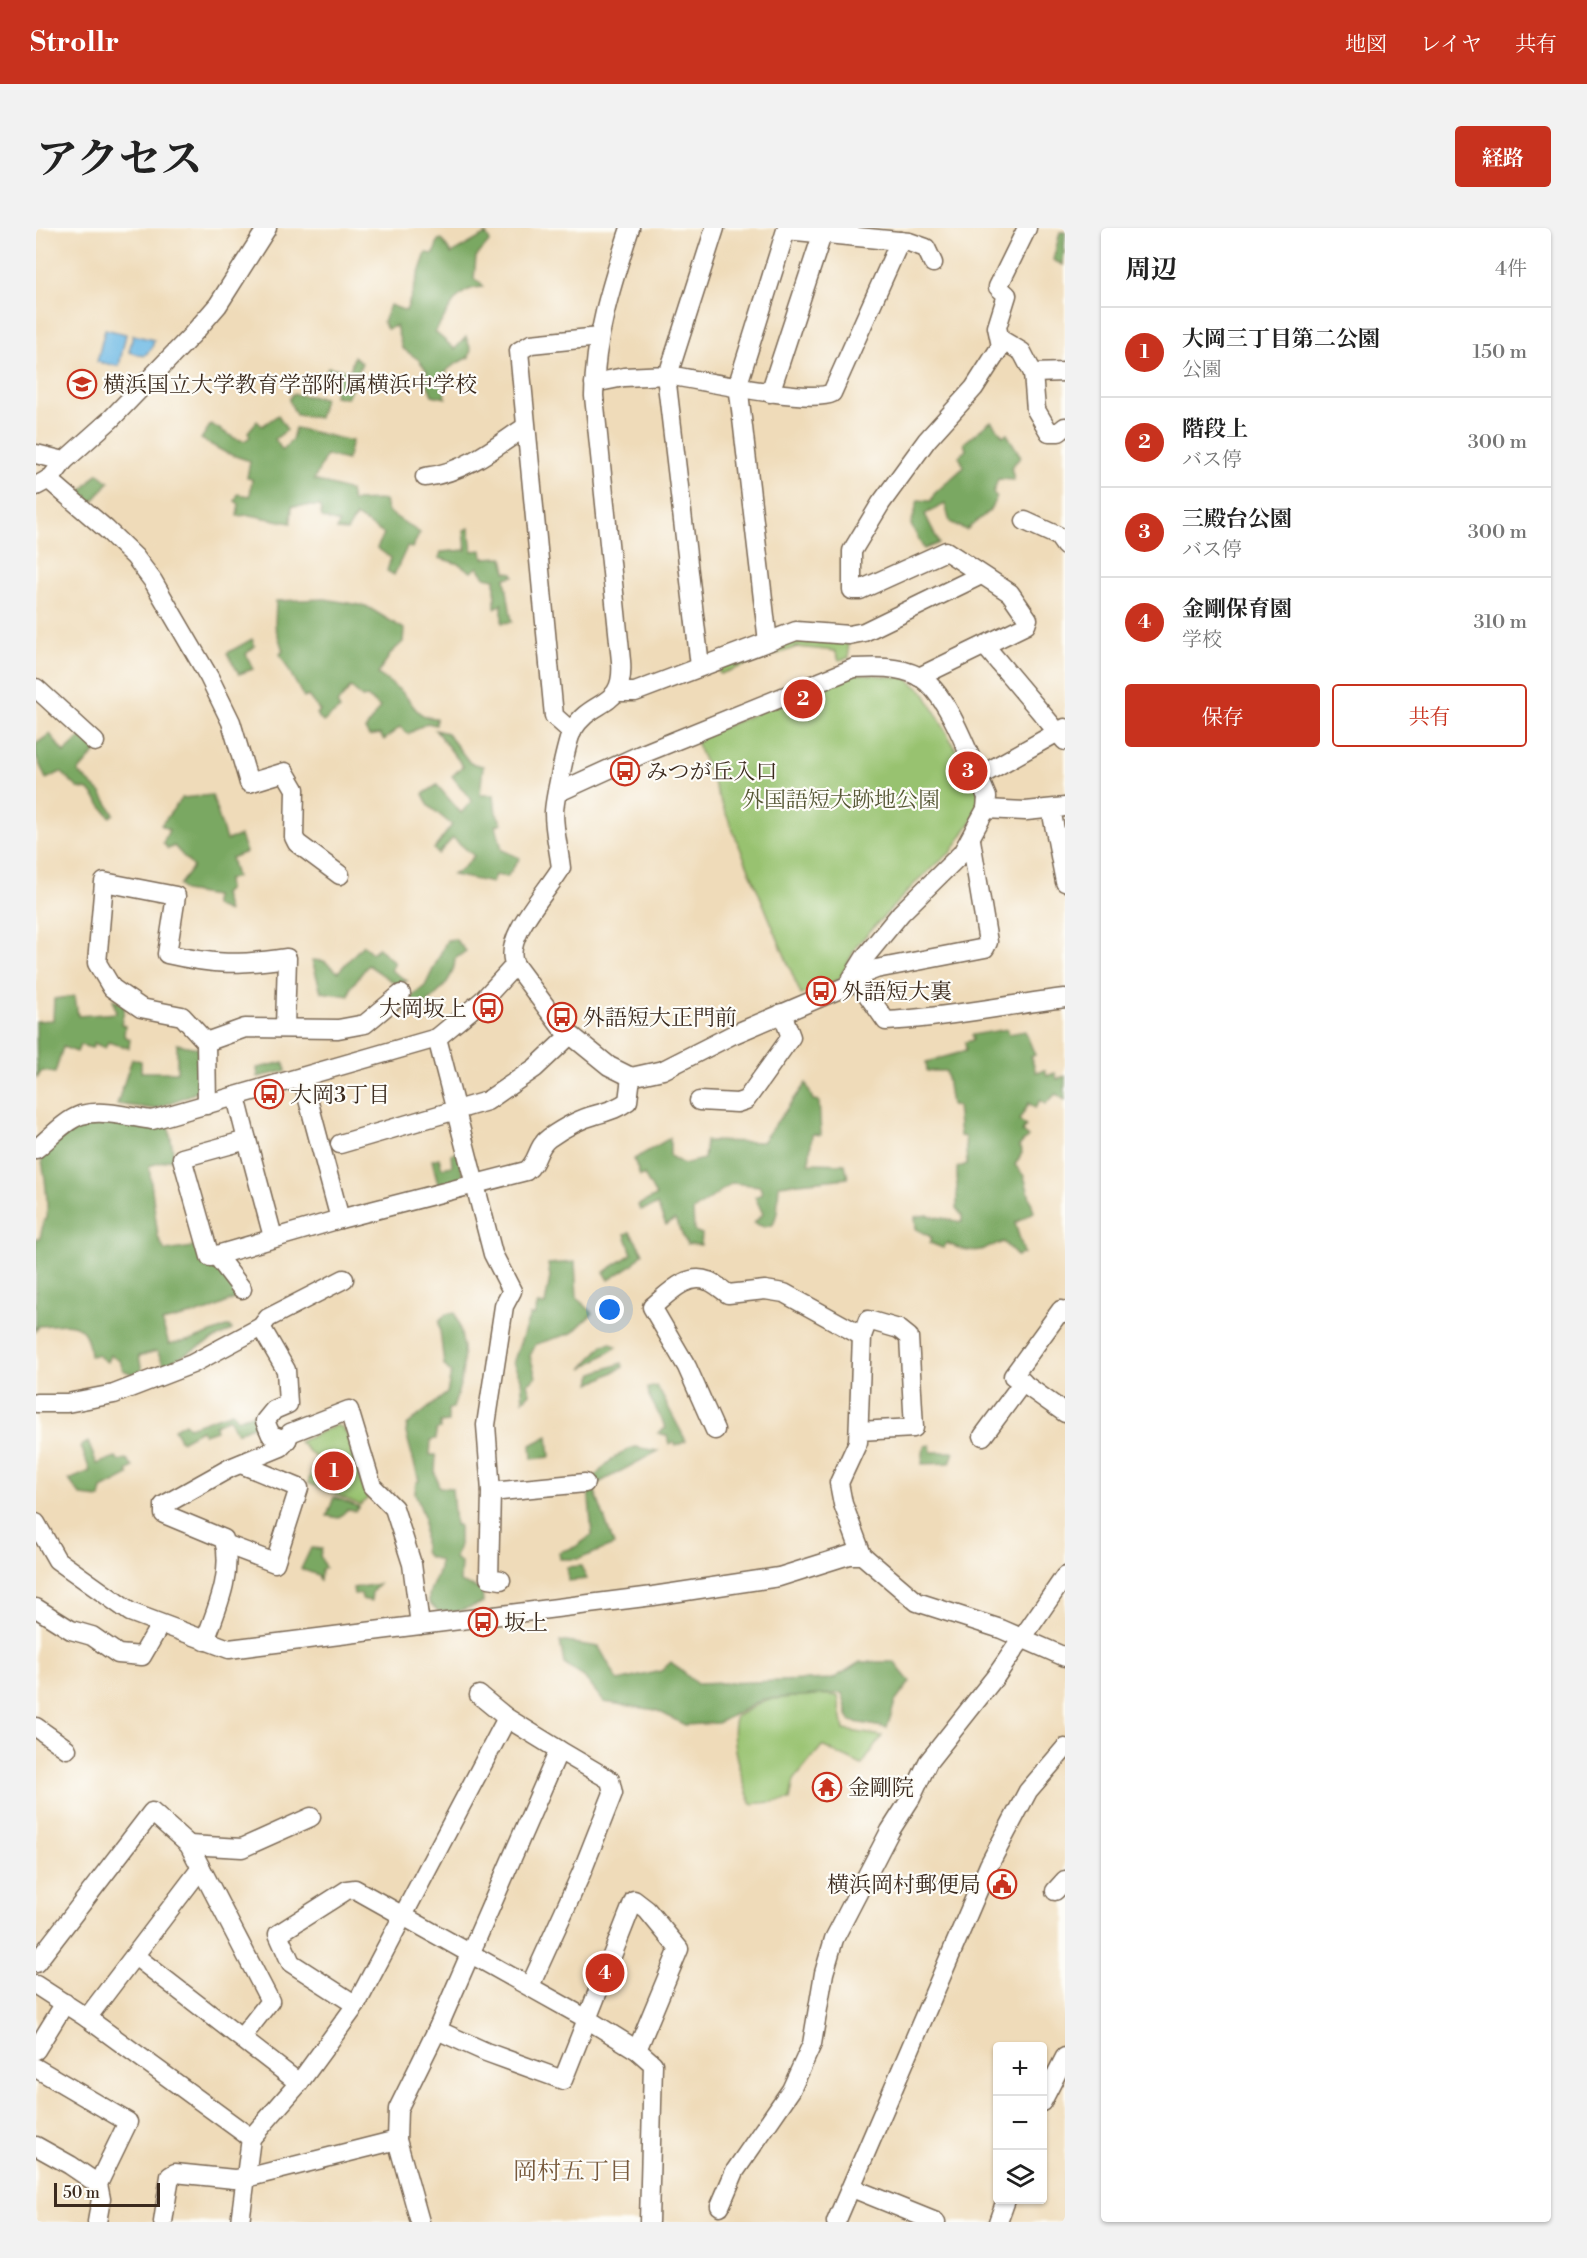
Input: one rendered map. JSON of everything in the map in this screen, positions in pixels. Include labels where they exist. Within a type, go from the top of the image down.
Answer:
[{"type":"street","points":[[267,228],[218,305],[205,320],[111,420],[42,483],[106,528],[135,557],[153,582],[209,676],[231,722],[249,783],[285,772],[295,789],[294,837],[297,843],[340,875]]},
{"type":"street","points":[[618,692],[622,674],[594,383],[599,338],[612,282],[630,228]]},
{"type":"street","points":[[700,666],[667,384],[715,228]]},
{"type":"street","points":[[919,677],[1026,626],[1028,619],[1010,593],[946,551],[860,590],[852,590],[852,551],[906,466],[974,388],[1001,345],[997,327],[1007,295],[998,287],[1027,228]]},
{"type":"street","points":[[768,642],[739,386],[786,230],[820,231],[900,242],[926,248],[933,263]]},
{"type":"street","points":[[770,393],[820,242],[820,231]]},
{"type":"street","points":[[594,383],[624,377],[668,375],[770,393],[822,398],[832,393],[900,242]]},
{"type":"street","points":[[572,732],[554,716],[519,351],[531,344],[599,338]]},
{"type":"street","points":[[999,339],[1022,352],[1033,373],[1036,410],[1049,432],[1059,432],[1065,427]]},
{"type":"street","points":[[1033,373],[1065,372]]},
{"type":"street","points":[[425,477],[444,475],[485,454],[525,427]]},
{"type":"street","points":[[36,454],[64,461]]},
{"type":"street","points":[[1025,521],[1058,536],[1065,546]]},
{"type":"street","points":[[559,792],[640,755],[854,668],[882,667],[919,677],[935,690],[987,797],[986,809],[962,853],[901,914],[865,957],[855,977],[847,986],[782,1013],[663,1070],[631,1077],[609,1066],[570,1035],[542,1005],[512,959],[512,944],[561,868],[554,811],[567,743],[583,716],[618,692],[635,692],[796,631],[849,635],[864,632],[981,575]]},
{"type":"street","points":[[978,777],[1062,734],[985,646]]},
{"type":"street","points":[[36,688],[95,742]]},
{"type":"street","points":[[986,809],[1058,808],[1065,882]]},
{"type":"street","points":[[855,977],[876,969],[985,948],[988,942],[971,840]]},
{"type":"street","points":[[207,1105],[206,1042],[182,1016],[141,1008],[112,988],[97,963],[104,882],[177,896],[167,954],[198,961],[238,965],[287,958],[285,1027]]},
{"type":"street","points":[[36,1149],[66,1124],[81,1115],[109,1113],[152,1120],[437,1038],[483,1000],[515,964]]},
{"type":"street","points":[[855,977],[886,1021],[940,1018],[978,1009],[1065,998]]},
{"type":"street","points":[[206,1042],[245,1028],[339,1029],[365,1024],[401,994]]},
{"type":"street","points":[[699,1101],[737,1103],[746,1100],[791,1037],[782,1013]]},
{"type":"street","points":[[340,1144],[487,1101],[535,1068],[570,1035]]},
{"type":"street","points":[[437,1038],[493,1254],[512,1291],[504,1306],[486,1425],[491,1492],[489,1578],[501,1580]]},
{"type":"street","points":[[302,1077],[340,1219]]},
{"type":"street","points":[[247,1140],[182,1158],[210,1257],[273,1237],[526,1170],[534,1165],[541,1144],[552,1136],[585,1119],[620,1107],[628,1101],[631,1077]]},
{"type":"street","points":[[236,1097],[273,1237]]},
{"type":"street","points":[[216,1255],[242,1288]]},
{"type":"street","points":[[36,1403],[75,1402],[114,1394],[192,1364],[261,1327],[268,1318],[344,1279]]},
{"type":"street","points":[[715,1430],[687,1367],[652,1307],[684,1282],[702,1279],[711,1281],[728,1294],[765,1290],[784,1293],[862,1336]]},
{"type":"street","points":[[1065,1313],[1061,1310],[1013,1376],[1065,1413]]},
{"type":"street","points":[[859,1431],[914,1428],[909,1337],[899,1329],[868,1320],[862,1336],[858,1442],[839,1483],[843,1504],[862,1554],[917,1602],[1023,1639],[1065,1657]]},
{"type":"street","points":[[261,1327],[286,1370],[288,1404],[274,1410],[265,1421],[271,1435],[287,1440]]},
{"type":"street","points":[[983,1436],[1023,1382]]},
{"type":"street","points":[[205,1641],[224,1589],[224,1539],[164,1514],[164,1505],[241,1464],[281,1447],[290,1433],[349,1410],[372,1486],[394,1508],[412,1564],[420,1625]]},
{"type":"street","points":[[225,1544],[275,1563],[299,1488],[241,1464]]},
{"type":"street","points":[[491,1492],[585,1483]]},
{"type":"street","points":[[36,1523],[43,1556],[57,1560],[130,1612],[229,1649],[653,1596],[779,1577],[849,1555],[862,1554]]},
{"type":"street","points":[[720,2206],[735,2171],[791,2090],[812,2044],[828,1957],[834,1939],[911,1798],[928,1762],[1023,1639],[1065,1576]]},
{"type":"street","points":[[36,1608],[71,1630],[92,1636],[118,1654],[142,1656],[160,1624]]},
{"type":"street","points":[[479,1695],[507,1718],[610,1780],[613,1793],[581,1874],[530,1986]]},
{"type":"street","points":[[240,2222],[251,2138],[299,2083],[356,2005],[507,1718]]},
{"type":"street","points":[[36,1727],[67,1749]]},
{"type":"street","points":[[836,2222],[989,1865],[1028,1791],[1065,1748]]},
{"type":"street","points":[[420,2222],[397,2140],[398,2109],[471,1955],[559,1750]]},
{"type":"street","points":[[36,1963],[152,1812],[189,1845],[270,2001],[242,2037]]},
{"type":"street","points":[[189,1845],[242,1848],[311,1817]]},
{"type":"street","points":[[87,2018],[201,1868]]},
{"type":"street","points":[[356,2005],[291,1963],[279,1934],[347,1890],[355,1889],[530,1986],[637,2050],[653,2064],[649,2222]]},
{"type":"street","points":[[437,2030],[486,2052],[563,2080],[634,1899],[647,1910],[679,1949],[637,2050]]},
{"type":"street","points":[[135,1956],[299,2083]]},
{"type":"street","points":[[36,1984],[87,2018],[251,2138]]},
{"type":"street","points":[[36,2050],[65,2003]]},
{"type":"street","points":[[1045,2096],[1065,2057]]},
{"type":"street","points":[[36,2068],[128,2122],[98,2184],[101,2199],[97,2222]]},
{"type":"street","points":[[163,2222],[170,2176],[175,2173],[234,2180],[397,2140]]},
{"type":"street","points":[[36,2146],[98,2184]]},
{"type":"street","points":[[852,2188],[936,2222]]},
{"type":"street","points":[[998,2222],[1004,2204]]},
{"type":"green space","points":[[1060,232],[1065,232],[1063,265],[1053,260]]},
{"type":"green space","points":[[486,234],[490,241],[476,257],[474,279],[483,287],[473,288],[459,296],[435,332],[455,349],[466,337],[471,350],[469,357],[446,372],[443,382],[446,398],[432,395],[424,375],[427,371],[419,360],[402,348],[396,326],[387,329],[383,322],[390,305],[406,311],[426,253],[434,254],[438,240],[442,239],[451,254]]},
{"type":"green space","points":[[354,356],[362,363],[347,398],[334,396],[336,376],[326,373],[328,367],[350,371]]},
{"type":"green space","points":[[292,394],[324,398],[319,418],[296,415],[289,400]]},
{"type":"green space","points":[[278,415],[287,430],[275,439],[282,450],[292,440],[295,428],[352,441],[347,460],[326,455],[314,480],[350,491],[352,501],[385,500],[387,511],[420,533],[412,548],[407,547],[394,575],[387,571],[391,558],[377,548],[384,534],[356,516],[347,531],[337,530],[339,523],[322,518],[320,506],[292,506],[291,523],[250,515],[237,516],[239,504],[235,501],[238,494],[250,496],[252,479],[247,478],[250,461],[226,453],[201,439],[211,424],[234,438],[244,441],[250,437],[248,432],[257,421],[262,426]]},
{"type":"green space","points":[[991,421],[1003,436],[1007,434],[1021,457],[1011,467],[1014,480],[998,479],[993,493],[997,497],[989,511],[966,530],[950,522],[945,504],[925,514],[939,543],[924,549],[911,525],[918,500],[931,501],[934,494],[964,467],[959,456],[966,450],[964,443]]},
{"type":"green space","points":[[98,473],[109,482],[88,507],[76,497]]},
{"type":"green space","points":[[469,528],[472,551],[482,550],[483,558],[503,557],[506,572],[513,573],[514,576],[505,578],[512,622],[502,623],[502,604],[495,608],[495,579],[485,577],[478,567],[471,572],[459,564],[439,558],[441,552],[466,550],[464,530]]},
{"type":"green space","points":[[325,599],[366,606],[404,629],[403,642],[391,653],[378,674],[402,692],[420,713],[436,718],[436,725],[427,723],[408,734],[400,727],[384,740],[380,734],[369,736],[365,730],[380,707],[367,697],[362,698],[351,687],[337,704],[340,709],[323,722],[316,714],[320,711],[308,696],[304,698],[280,654],[283,651],[275,626],[276,601]]},
{"type":"green space","points":[[798,636],[848,642],[849,658],[839,660],[835,651],[797,647],[720,674],[716,667]]},
{"type":"green space","points":[[252,639],[255,646],[246,654],[253,669],[239,674],[227,653]]},
{"type":"green space","name":"外国語短大跡地公園","points":[[852,673],[906,678],[924,692],[981,795],[976,815],[951,852],[919,879],[857,945],[840,979],[801,995],[695,739]]},
{"type":"green space","points":[[435,730],[447,733],[470,763],[483,766],[480,795],[494,795],[496,813],[502,823],[496,825],[502,850],[520,858],[507,877],[495,875],[492,883],[452,875],[462,869],[474,856],[453,838],[438,854],[434,849],[452,825],[429,806],[423,794],[437,785],[461,813],[472,801],[452,776],[463,766]]},
{"type":"green space","points":[[50,734],[64,753],[82,736],[98,749],[78,772],[101,793],[114,814],[110,817],[89,790],[78,788],[61,772],[46,779],[36,756],[36,744]]},
{"type":"green space","points":[[212,795],[226,840],[240,836],[246,852],[231,858],[236,877],[227,880],[228,889],[223,894],[228,912],[214,906],[214,896],[184,891],[179,885],[193,867],[174,846],[168,849],[163,843],[169,830],[161,825],[182,798]]},
{"type":"green space","points":[[455,939],[466,951],[455,959],[452,974],[444,986],[422,1008],[419,1002],[409,1005],[409,1009],[394,1011],[425,986],[447,940]]},
{"type":"green space","points":[[363,945],[372,953],[378,948],[395,963],[391,970],[407,981],[396,984],[368,965],[351,987],[349,996],[321,992],[312,960],[324,961],[338,972]]},
{"type":"green space","points":[[75,996],[78,1016],[116,1013],[113,999],[125,1006],[121,1024],[125,1026],[124,1036],[130,1039],[129,1048],[108,1042],[105,1048],[94,1043],[92,1048],[80,1045],[77,1052],[63,1047],[55,1073],[42,1071],[37,1077],[36,1021],[53,1020],[54,999]]},
{"type":"green space","points":[[1007,1029],[1009,1034],[1025,1031],[1035,1055],[1031,1057],[1036,1072],[1045,1070],[1047,1076],[1055,1073],[1057,1079],[1065,1076],[1065,1100],[1056,1094],[1045,1104],[1040,1100],[1035,1108],[1029,1103],[1019,1120],[1026,1126],[1022,1132],[1028,1137],[1019,1146],[1022,1153],[1015,1165],[1024,1176],[1034,1212],[1015,1223],[1024,1253],[1017,1256],[1003,1242],[975,1251],[947,1243],[943,1248],[930,1243],[931,1237],[916,1229],[915,1217],[927,1215],[962,1222],[962,1216],[957,1209],[957,1168],[967,1164],[965,1137],[960,1136],[957,1106],[951,1105],[946,1071],[927,1071],[926,1062],[966,1051],[965,1042],[973,1040],[972,1035]]},
{"type":"green space","points":[[177,1044],[198,1048],[197,1092],[155,1109],[117,1104],[132,1059],[141,1061],[141,1072],[177,1072]]},
{"type":"green space","points":[[284,1062],[286,1071],[258,1077],[257,1068]]},
{"type":"green space","points":[[806,1083],[813,1100],[819,1101],[821,1135],[812,1134],[809,1163],[845,1164],[848,1178],[779,1185],[777,1213],[773,1225],[764,1227],[754,1223],[763,1214],[755,1197],[762,1194],[760,1186],[732,1183],[693,1211],[694,1231],[702,1234],[701,1245],[687,1244],[675,1220],[666,1225],[657,1205],[640,1210],[638,1205],[656,1196],[644,1175],[640,1176],[634,1159],[670,1138],[670,1156],[683,1164],[704,1159],[706,1141],[762,1142]]},
{"type":"green space","points":[[83,1120],[168,1122],[174,1158],[149,1166],[158,1237],[165,1251],[200,1246],[239,1297],[208,1311],[162,1322],[169,1344],[192,1340],[230,1326],[232,1330],[164,1365],[157,1351],[139,1356],[142,1371],[132,1374],[123,1370],[120,1361],[110,1355],[107,1362],[97,1355],[90,1356],[85,1335],[75,1326],[59,1324],[39,1326],[36,1331],[36,1239],[40,1238],[44,1220],[47,1219],[46,1185],[40,1151]]},
{"type":"green space","points":[[457,1152],[464,1178],[438,1184],[432,1160],[439,1158],[442,1168],[452,1166],[451,1154]]},
{"type":"green space","points":[[630,1232],[643,1253],[632,1265],[609,1280],[604,1272],[632,1254],[625,1234]]},
{"type":"green space","points":[[575,1262],[577,1298],[593,1313],[572,1333],[536,1344],[530,1356],[536,1377],[527,1384],[530,1393],[523,1400],[521,1379],[513,1363],[530,1315],[534,1316],[538,1304],[545,1305],[550,1277],[548,1264]]},
{"type":"green space","points":[[455,1313],[463,1349],[460,1384],[453,1408],[448,1409],[448,1422],[440,1423],[440,1429],[436,1430],[436,1439],[431,1440],[430,1455],[436,1455],[435,1474],[439,1487],[452,1488],[455,1525],[459,1525],[459,1545],[455,1558],[461,1563],[460,1582],[482,1590],[483,1603],[455,1612],[438,1611],[429,1602],[439,1560],[427,1556],[424,1552],[424,1517],[415,1493],[416,1482],[419,1481],[406,1433],[407,1425],[447,1393],[451,1373],[444,1365],[439,1322],[446,1314]]},
{"type":"green space","points":[[611,1343],[617,1347],[582,1369],[603,1345]]},
{"type":"green space","points":[[622,1363],[623,1367],[591,1384],[593,1373]]},
{"type":"green space","points":[[657,1386],[686,1441],[676,1446],[674,1442],[669,1444],[667,1436],[658,1433],[666,1428],[649,1396],[648,1388]]},
{"type":"green space","points":[[262,1410],[261,1427],[257,1430],[252,1426],[237,1433],[229,1418],[215,1425],[216,1430],[204,1434],[201,1430],[181,1441],[174,1429],[185,1423],[189,1427],[232,1412],[237,1419]]},
{"type":"green space","points":[[336,1425],[343,1428],[347,1435],[362,1487],[368,1498],[360,1505],[308,1483],[316,1458],[299,1442]]},
{"type":"green space","points":[[548,1436],[550,1457],[532,1459],[531,1445]]},
{"type":"green space","points":[[88,1442],[97,1464],[116,1457],[119,1461],[126,1459],[133,1467],[127,1471],[129,1475],[102,1489],[100,1498],[81,1496],[69,1480],[90,1471],[81,1446]]},
{"type":"green space","points":[[930,1445],[931,1452],[954,1452],[950,1463],[922,1464],[924,1446]]},
{"type":"green space","points":[[635,1447],[658,1451],[593,1486],[614,1545],[579,1559],[560,1559],[559,1552],[575,1547],[592,1535],[588,1486],[620,1453]]},
{"type":"green space","points":[[334,1497],[359,1507],[355,1511],[347,1510],[338,1518],[327,1516]]},
{"type":"green space","points":[[311,1548],[322,1549],[320,1555],[325,1568],[321,1570],[320,1581],[318,1575],[301,1569]]},
{"type":"green space","points":[[581,1566],[587,1579],[568,1581],[567,1567]]},
{"type":"green space","points":[[379,1584],[372,1592],[371,1601],[362,1599],[361,1594],[354,1594],[353,1588]]},
{"type":"green space","points":[[560,1641],[599,1647],[618,1681],[661,1671],[671,1662],[697,1684],[833,1679],[860,1662],[894,1662],[910,1682],[895,1702],[887,1728],[850,1721],[842,1693],[764,1699],[718,1723],[685,1725],[656,1710],[604,1702],[584,1677],[564,1664]]},
{"type":"green space","points":[[819,1694],[838,1696],[844,1730],[882,1736],[862,1765],[822,1746],[794,1780],[790,1800],[751,1804],[735,1748],[733,1736],[736,1716],[766,1700]]},
{"type":"water","points":[[105,329],[126,334],[119,366],[97,362]]},
{"type":"water","points":[[133,335],[154,340],[152,348],[144,356],[129,352]]},
{"type":"place","name":"横浜国立大学教育学部附属横浜中学校","points":[[82,384]]},
{"type":"place","name":"階段上","points":[[803,699]]},
{"type":"place","name":"みつが丘入口","points":[[625,771]]},
{"type":"place","name":"三殿台公園","points":[[968,771]]},
{"type":"place","name":"外語短大裏","points":[[821,991]]},
{"type":"place","name":"大岡坂上","points":[[488,1008]]},
{"type":"place","name":"外語短大正門前","points":[[562,1017]]},
{"type":"place","name":"大岡3丁目","points":[[269,1094]]},
{"type":"place","name":"大岡三丁目第二公園","points":[[334,1471]]},
{"type":"place","name":"坂上","points":[[483,1622]]},
{"type":"place","name":"金剛院","points":[[827,1787]]},
{"type":"place","name":"横浜岡村郵便局","points":[[1002,1884]]},
{"type":"place","name":"金剛保育園","points":[[605,1973]]},
{"type":"district","name":"岡村五丁目","points":[[573,2171]]}]
